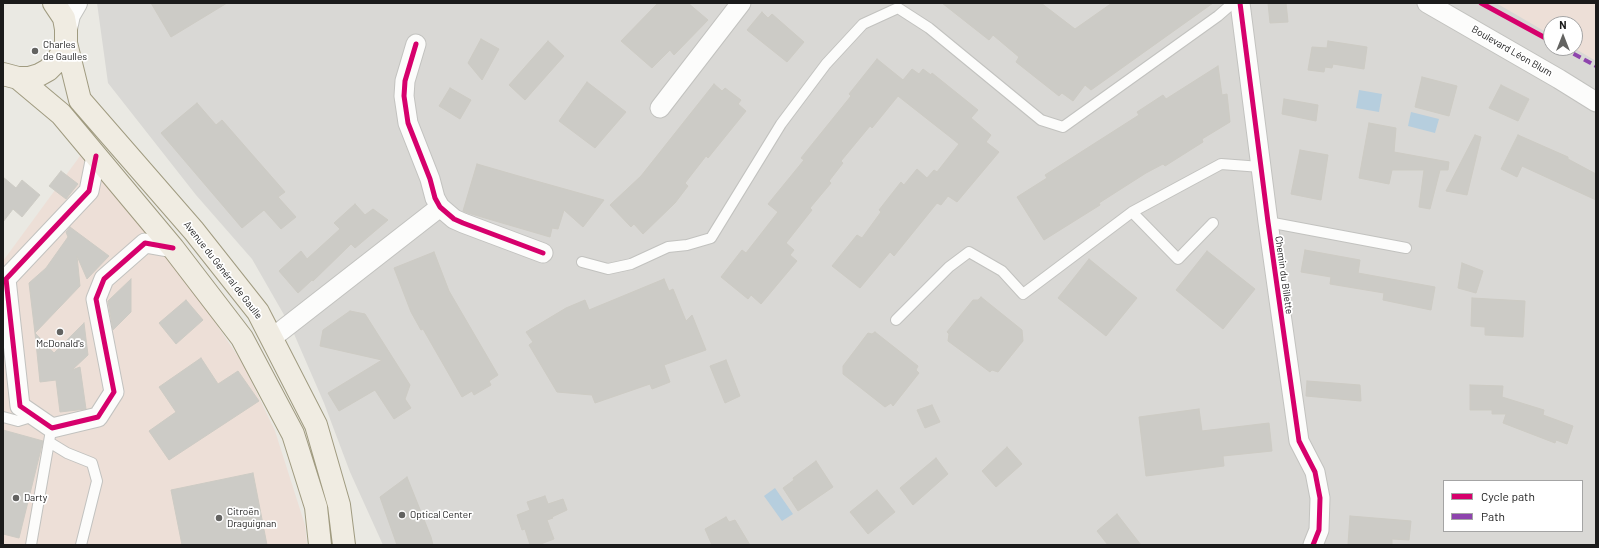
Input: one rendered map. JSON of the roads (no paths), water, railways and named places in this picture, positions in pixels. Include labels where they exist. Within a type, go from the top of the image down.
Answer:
[{"type":"main road","name":"Avenue du Général de Gaulle","points":[[54,3],[64,18],[66,36],[80,100],[194,232],[258,312],[272,338],[316,425],[339,505],[344,545]]},
{"type":"main road","points":[[11,76],[29,78],[48,70],[62,53],[66,36]]},
{"type":"main road","points":[[11,76],[61,114],[173,248],[242,338],[293,434],[316,507],[320,545]]},
{"type":"street","points":[[66,36],[69,15],[76,3]]},
{"type":"street","points":[[660,108],[740,3]]},
{"type":"street","name":"Chemin du Billette","points":[[1240,3],[1268,222],[1299,441],[1315,472],[1320,498],[1319,530],[1313,545]]},
{"type":"street","name":"Boulevard Léon Blum","points":[[1427,3],[1596,102]]},
{"type":"street","points":[[416,44],[405,81],[404,96],[408,123],[430,179],[435,198],[440,207],[454,219],[463,224],[543,253]]},
{"type":"street","points":[[96,156],[89,191],[6,279],[10,367],[20,406],[34,416],[50,435],[98,417],[114,392],[96,299],[104,279],[145,243],[173,248]]},
{"type":"street","points":[[272,338],[440,207]]},
{"type":"lane","points":[[582,262],[608,269],[631,264],[668,247],[687,245],[711,238],[781,124],[826,64],[862,24],[898,8],[929,28],[1041,120],[1063,127],[1218,16],[1233,3]]},
{"type":"lane","points":[[896,320],[950,267],[970,252],[1002,271],[1023,294],[1132,212],[1221,164],[1261,167]]},
{"type":"lane","points":[[1132,212],[1178,259],[1213,223]]},
{"type":"lane","points":[[1268,222],[1406,248]]},
{"type":"lane","points":[[3,417],[18,421],[34,416]]},
{"type":"lane","points":[[30,545],[50,435]]},
{"type":"lane","points":[[50,435],[67,453],[92,462],[97,481],[81,545]]},
{"type":"water","points":[[1359,90],[1382,94],[1379,112],[1356,108]]},
{"type":"water","points":[[1411,112],[1439,119],[1435,133],[1408,126]]},
{"type":"water","points":[[775,488],[793,514],[782,521],[764,496]]},
{"type":"place","name":"Charles de Gaulles","points":[[35,51]]},
{"type":"place","name":"McDonald's","points":[[60,332]]},
{"type":"place","name":"Darty","points":[[16,498]]},
{"type":"place","name":"Optical Center","points":[[402,515]]},
{"type":"place","name":"Citroën Draguignan","points":[[219,518]]}]
